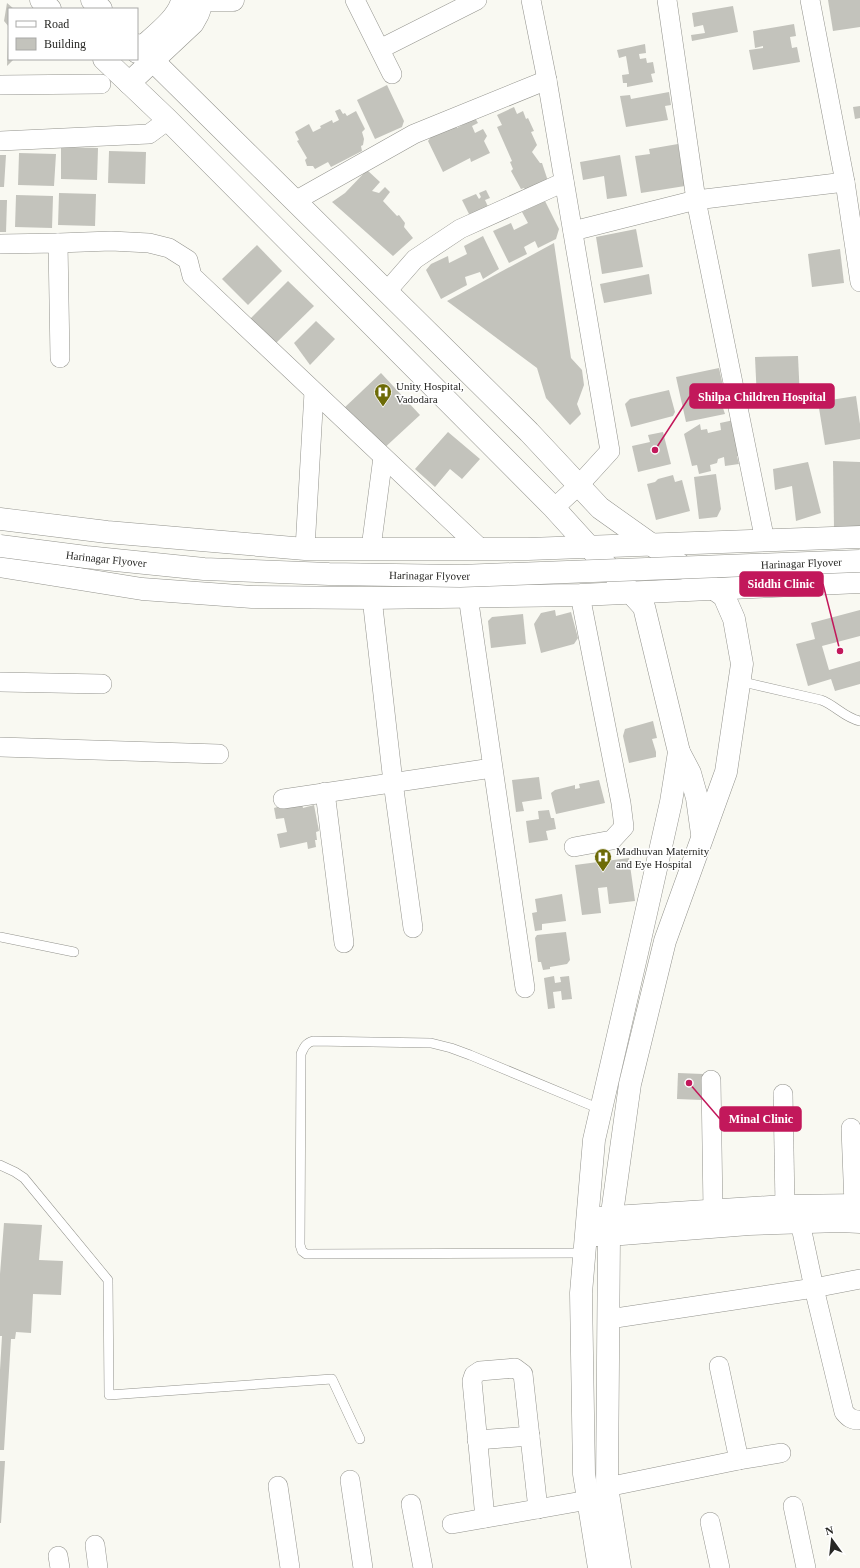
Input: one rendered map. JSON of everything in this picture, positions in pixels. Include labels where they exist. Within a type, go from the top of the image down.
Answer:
[{"type":"street","points":[[41,0],[49,8]]},
{"type":"street","points":[[92,0],[100,8]]},
{"type":"street","points":[[138,52],[175,16],[181,6],[182,0]]},
{"type":"street","points":[[138,56],[193,23],[204,0]]},
{"type":"street","points":[[207,0],[233,0]]},
{"type":"street","points":[[355,0],[392,74]]},
{"type":"street","points":[[380,49],[477,0]]},
{"type":"street","points":[[531,0],[547,80],[610,451],[579,485],[554,508]]},
{"type":"street","points":[[667,0],[696,200],[765,541]]},
{"type":"street","points":[[810,0],[845,182],[860,282]]},
{"type":"street","points":[[0,85],[128,62],[295,201],[529,432],[600,508],[724,596],[734,619],[742,664],[726,772],[664,947],[630,1084],[611,1226],[608,1319],[608,1486],[620,1568]]},
{"type":"street","points":[[128,62],[168,120],[554,508],[644,606],[679,752],[690,773],[695,792],[703,838]]},
{"type":"street","points":[[295,201],[414,134],[547,80]]},
{"type":"street","points":[[0,141],[149,134],[168,120]]},
{"type":"street","points":[[387,291],[415,259],[460,229],[564,182]]},
{"type":"street","points":[[573,231],[696,200],[845,182]]},
{"type":"street","points":[[0,244],[111,240],[149,243],[169,248],[188,260],[192,276],[480,548]]},
{"type":"street","points":[[58,242],[60,358]]},
{"type":"street","points":[[305,548],[314,392]]},
{"type":"street","points":[[371,548],[383,456]]},
{"type":"street","points":[[0,519],[107,532],[305,548],[528,549],[860,537]]},
{"type":"street","name":"Harinagar Flyover","points":[[0,546],[86,557],[204,568],[329,574],[460,576],[860,561]]},
{"type":"street","points":[[0,566],[150,590],[252,597],[372,598],[580,595],[860,582]]},
{"type":"street","points":[[574,847],[612,840],[624,827],[621,803],[580,595]]},
{"type":"street","points":[[468,596],[525,988]]},
{"type":"street","points":[[372,598],[393,782],[413,928]]},
{"type":"street","points":[[0,682],[102,684]]},
{"type":"street","points":[[0,747],[219,754]]},
{"type":"street","points":[[599,1568],[584,1474],[581,1309],[594,1140],[640,940],[670,802],[679,752]]},
{"type":"street","points":[[283,799],[492,768]]},
{"type":"street","points":[[325,792],[344,943]]},
{"type":"street","points":[[640,940],[664,947]]},
{"type":"street","points":[[711,1080],[713,1210]]},
{"type":"street","points":[[783,1094],[785,1206]]},
{"type":"street","points":[[851,1128],[858,1211]]},
{"type":"street","points":[[586,1235],[611,1226],[713,1210],[785,1206],[858,1211]]},
{"type":"street","points":[[611,1226],[712,1227],[840,1221],[858,1211]]},
{"type":"street","points":[[800,1222],[814,1288],[844,1412],[848,1417],[854,1420],[860,1420]]},
{"type":"street","points":[[608,1319],[814,1288],[860,1279]]},
{"type":"street","points":[[719,1366],[740,1460]]},
{"type":"street","points":[[485,1518],[472,1381],[474,1375],[480,1371],[515,1368],[522,1374],[538,1508]]},
{"type":"street","points":[[477,1440],[530,1436]]},
{"type":"street","points":[[608,1486],[781,1453]]},
{"type":"street","points":[[350,1480],[363,1568]]},
{"type":"street","points":[[278,1486],[290,1568]]},
{"type":"street","points":[[452,1524],[588,1500]]},
{"type":"street","points":[[411,1504],[423,1568]]},
{"type":"street","points":[[793,1506],[806,1568]]},
{"type":"street","points":[[710,1522],[720,1568]]},
{"type":"street","points":[[95,1545],[98,1568]]},
{"type":"lane","points":[[739,681],[821,700],[830,704],[850,718],[860,721]]},
{"type":"lane","points":[[0,937],[74,952]]},
{"type":"lane","points":[[586,1235],[306,1254],[302,1251],[300,1246],[303,1048],[308,1043],[313,1041],[431,1043],[470,1055],[600,1109]]},
{"type":"lane","points":[[0,1165],[24,1178],[108,1280],[109,1396],[332,1379],[360,1439]]},
{"type":"building","points":[[828,0],[860,0],[860,27],[833,31]]},
{"type":"building","points":[[7,3],[13,8],[8,8],[8,26],[4,21]]},
{"type":"building","points":[[733,6],[738,32],[692,41],[691,35],[705,33],[703,25],[694,27],[692,13]]},
{"type":"building","points":[[794,24],[796,36],[790,37],[792,48],[797,47],[800,62],[753,70],[749,50],[763,48],[763,46],[755,48],[753,31]]},
{"type":"building","points":[[8,36],[8,60],[13,60],[7,66]]},
{"type":"building","points":[[645,44],[646,53],[639,54],[640,59],[646,58],[647,63],[653,62],[655,73],[651,74],[653,82],[627,87],[627,83],[623,83],[622,75],[629,74],[626,56],[619,58],[617,50]]},
{"type":"building","points":[[387,85],[404,121],[402,127],[375,139],[357,100]]},
{"type":"building","points":[[669,92],[671,105],[665,106],[668,120],[626,127],[620,96],[630,95],[631,99]]},
{"type":"building","points":[[860,106],[860,118],[855,119],[853,107]]},
{"type":"building","points":[[514,107],[517,114],[523,111],[526,119],[528,118],[534,131],[531,132],[537,145],[532,152],[540,163],[542,163],[548,181],[529,197],[524,188],[521,189],[511,171],[513,169],[510,162],[512,161],[497,127],[502,125],[497,115]]},
{"type":"building","points":[[340,109],[343,114],[345,113],[347,116],[356,111],[365,129],[362,132],[364,139],[363,145],[361,146],[362,151],[331,167],[328,162],[315,169],[313,166],[307,166],[305,160],[307,158],[297,141],[299,140],[295,132],[309,124],[313,132],[321,128],[320,126],[332,120],[333,123],[339,120],[335,111]]},
{"type":"building","points":[[475,118],[478,123],[472,126],[475,133],[483,129],[487,136],[484,141],[490,153],[471,162],[470,158],[443,172],[428,141],[433,134],[455,123],[457,128]]},
{"type":"building","points":[[678,144],[680,158],[686,157],[685,186],[641,193],[635,156],[650,154],[649,149]]},
{"type":"building","points":[[61,147],[98,148],[97,180],[61,179]]},
{"type":"building","points":[[109,151],[146,152],[145,184],[108,183]]},
{"type":"building","points":[[19,153],[56,154],[54,186],[18,185]]},
{"type":"building","points":[[0,155],[6,155],[4,187],[0,187]]},
{"type":"building","points":[[620,155],[627,196],[607,199],[604,176],[583,180],[580,162]]},
{"type":"building","points":[[367,170],[380,182],[372,191],[379,193],[385,187],[390,192],[383,201],[397,216],[399,215],[405,223],[404,227],[413,238],[393,256],[332,202],[345,193]]},
{"type":"building","points":[[486,190],[490,198],[485,200],[490,211],[472,220],[462,200],[476,194],[479,199],[481,197],[479,193]]},
{"type":"building","points":[[59,193],[96,194],[95,226],[58,225]]},
{"type":"building","points":[[16,195],[53,196],[52,228],[15,227]]},
{"type":"building","points":[[0,200],[7,200],[6,232],[0,232]]},
{"type":"building","points":[[545,201],[559,229],[556,239],[538,248],[535,241],[524,247],[527,254],[509,263],[493,231],[511,223],[514,230],[528,223],[522,212]]},
{"type":"building","points":[[636,229],[643,267],[602,274],[596,237]]},
{"type":"building","points":[[483,236],[499,269],[483,279],[480,272],[465,277],[467,285],[441,299],[426,270],[431,264],[448,256],[449,263],[467,254],[464,246]]},
{"type":"building","points":[[554,243],[571,358],[582,370],[584,385],[577,404],[581,414],[570,425],[546,398],[537,368],[447,301]]},
{"type":"building","points":[[257,245],[282,271],[248,305],[222,279]]},
{"type":"building","points":[[840,249],[844,283],[812,287],[808,254]]},
{"type":"building","points":[[649,274],[652,294],[604,303],[600,284]]},
{"type":"building","points":[[288,281],[314,306],[275,344],[250,319]]},
{"type":"building","points":[[316,321],[335,339],[310,365],[294,343]]},
{"type":"building","points":[[798,356],[800,399],[757,400],[755,357]]},
{"type":"building","points":[[719,368],[723,386],[728,385],[732,406],[723,408],[725,414],[686,422],[676,377]]},
{"type":"building","points":[[381,373],[420,415],[381,451],[342,410]]},
{"type":"building","points":[[669,390],[675,412],[673,416],[631,427],[625,404],[630,399]]},
{"type":"building","points":[[856,396],[860,424],[860,439],[825,445],[818,402]]},
{"type":"building","points":[[734,420],[741,455],[737,456],[739,464],[725,466],[724,457],[718,459],[717,463],[710,465],[711,471],[699,474],[697,465],[692,466],[684,434],[700,424],[701,430],[707,429],[708,433],[721,430],[720,423]]},
{"type":"building","points":[[448,432],[480,459],[462,479],[450,469],[435,487],[415,469]]},
{"type":"building","points":[[663,432],[671,464],[638,472],[632,446],[650,442],[648,435]]},
{"type":"building","points":[[833,461],[860,462],[860,527],[834,528]]},
{"type":"building","points":[[808,462],[821,513],[796,521],[792,486],[775,490],[773,469]]},
{"type":"building","points":[[716,474],[721,509],[717,517],[699,519],[694,477]]},
{"type":"building","points":[[673,475],[675,482],[682,480],[690,511],[656,520],[647,484]]},
{"type":"building","points":[[555,610],[556,616],[571,612],[578,638],[574,644],[541,653],[534,624],[541,613]]},
{"type":"building","points":[[860,610],[860,636],[822,646],[829,670],[860,661],[860,684],[835,691],[831,679],[808,686],[796,644],[815,639],[811,623]]},
{"type":"building","points":[[523,614],[526,644],[491,648],[488,621],[492,617]]},
{"type":"building","points":[[653,721],[657,738],[652,739],[656,757],[629,763],[623,736],[625,729]]},
{"type":"building","points":[[539,777],[542,799],[522,802],[524,811],[516,812],[512,780]]},
{"type":"building","points":[[599,780],[605,803],[556,814],[551,793],[555,790],[575,785],[575,789],[580,788],[579,784]]},
{"type":"building","points":[[301,800],[303,808],[314,805],[319,831],[316,832],[316,847],[308,849],[307,842],[280,848],[277,834],[287,832],[284,818],[276,819],[274,808]]},
{"type":"building","points":[[549,810],[551,818],[554,818],[556,829],[546,831],[548,840],[529,843],[526,821],[539,819],[538,811]]},
{"type":"building","points":[[629,858],[635,901],[609,904],[607,887],[598,888],[601,913],[582,915],[575,865]]},
{"type":"building","points":[[562,894],[566,921],[542,924],[542,930],[535,931],[532,913],[537,912],[535,899]]},
{"type":"building","points":[[566,932],[570,960],[567,964],[550,967],[550,969],[543,970],[541,962],[538,962],[535,938],[537,935]]},
{"type":"building","points":[[554,976],[555,983],[561,982],[560,977],[569,976],[572,999],[562,1000],[561,991],[553,992],[555,1008],[548,1009],[544,978]]},
{"type":"building","points":[[678,1073],[703,1074],[702,1100],[677,1099]]},
{"type":"building","points":[[4,1223],[42,1225],[39,1260],[63,1261],[61,1295],[33,1294],[31,1333],[16,1332],[15,1339],[11,1339],[4,1450],[0,1450],[0,1370],[2,1336],[0,1336],[0,1274]]},
{"type":"building","points":[[0,1461],[5,1461],[1,1523],[0,1523]]},
{"type":"place","name":"Unity Hospital, Vadodara","points":[[383,407]]},
{"type":"place","name":"Shilpa Children Hospital","points":[[655,450]]},
{"type":"place","name":"Siddhi Clinic","points":[[840,651]]},
{"type":"place","name":"Madhuvan Maternity and Eye Hospital","points":[[603,872]]},
{"type":"place","name":"Minal Clinic","points":[[689,1083]]}]
